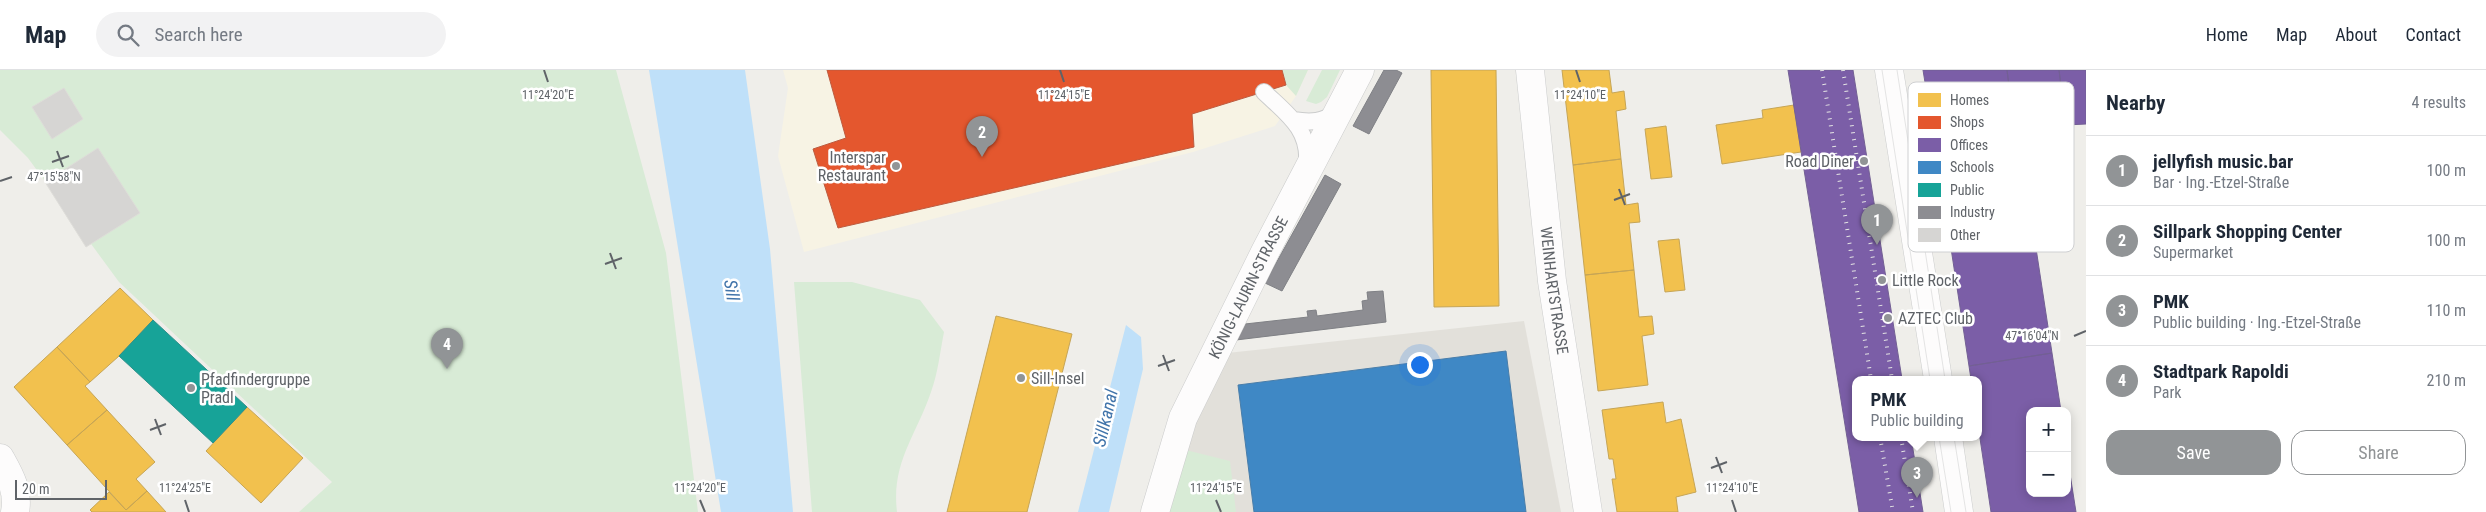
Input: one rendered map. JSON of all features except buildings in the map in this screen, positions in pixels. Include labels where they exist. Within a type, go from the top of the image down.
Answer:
[{"type":"street","name":"KÖNIG-LAURIN-STRASSE","points":[[1155,512],[1183,418],[1306,172],[1360,70]]},
{"type":"street","name":"WEINHARTSTRASSE","points":[[1530,70],[1552,281],[1588,512]]},
{"type":"street","points":[[1889,70],[1908,190]]},
{"type":"street","points":[[1918,252],[1938,376]]},
{"type":"street","points":[[1949,441],[1960,512]]},
{"type":"street","points":[[0,458],[12,480],[18,498],[15,512]]},
{"type":"lane","points":[[1264,92],[1293,120],[1305,136],[1308,154],[1306,172]]},
{"type":"lane","points":[[1293,120],[1311,123],[1325,120],[1340,110]]},
{"type":"shaded area","points":[[783,70],[1308,70],[1296,96],[1275,126],[1193,152],[804,252],[778,156],[788,88]]},
{"type":"shaded area","points":[[1524,321],[1561,512],[1165,512],[1182,449],[1227,353]]},
{"type":"green space","points":[[0,70],[616,70],[666,253],[698,512],[299,512],[332,482],[119,282],[28,158],[0,130]]},
{"type":"green space","points":[[1282,70],[1308,70],[1296,96],[1286,85]]},
{"type":"green space","points":[[1322,70],[1340,70],[1327,97],[1316,104],[1306,101]]},
{"type":"green space","points":[[794,282],[852,282],[920,300],[944,332],[933,385],[901,464],[896,495],[897,512],[812,512]]},
{"type":"green space","points":[[1182,449],[1230,461],[1236,512],[1165,512]]},
{"type":"water","name":"Sill","points":[[649,70],[745,70],[770,249],[793,512],[721,512]]},
{"type":"water","name":"Sillkanal","points":[[1126,325],[1141,337],[1143,369],[1109,512],[1078,512]]},
{"type":"tram line","points":[[1882,70],[1908,237]]},
{"type":"tram line","points":[[1897,70],[1908,141]]},
{"type":"tram line","points":[[1910,252],[1930,376]]},
{"type":"tram line","points":[[1925,252],[1945,376]]},
{"type":"tram line","points":[[1940,441],[1951,512]]},
{"type":"tram line","points":[[1955,441],[1966,512]]},
{"type":"railway","points":[[1822,70],[1871,376]]},
{"type":"railway","points":[[1843,70],[1892,376]]},
{"type":"railway","points":[[1881,441],[1893,512]]},
{"type":"railway","points":[[1902,441],[1913,512]]},
{"type":"place","name":"Sillpark Shopping Center","points":[[982,157]]},
{"type":"place","name":"Road Diner","points":[[1864,161]]},
{"type":"place","name":"Interspar Restaurant","points":[[896,166]]},
{"type":"place","name":"jellyfish music.bar","points":[[1877,245]]},
{"type":"place","name":"Little Rock","points":[[1882,280]]},
{"type":"place","name":"AZTEC Club","points":[[1888,318]]},
{"type":"place","name":"Stadtpark Rapoldi","points":[[447,369]]},
{"type":"place","name":"Sill-Insel","points":[[1021,378]]},
{"type":"place","name":"Pfadfindergruppe Pradl","points":[[191,388]]},
{"type":"place","name":"PMK","points":[[1917,498]]}]
